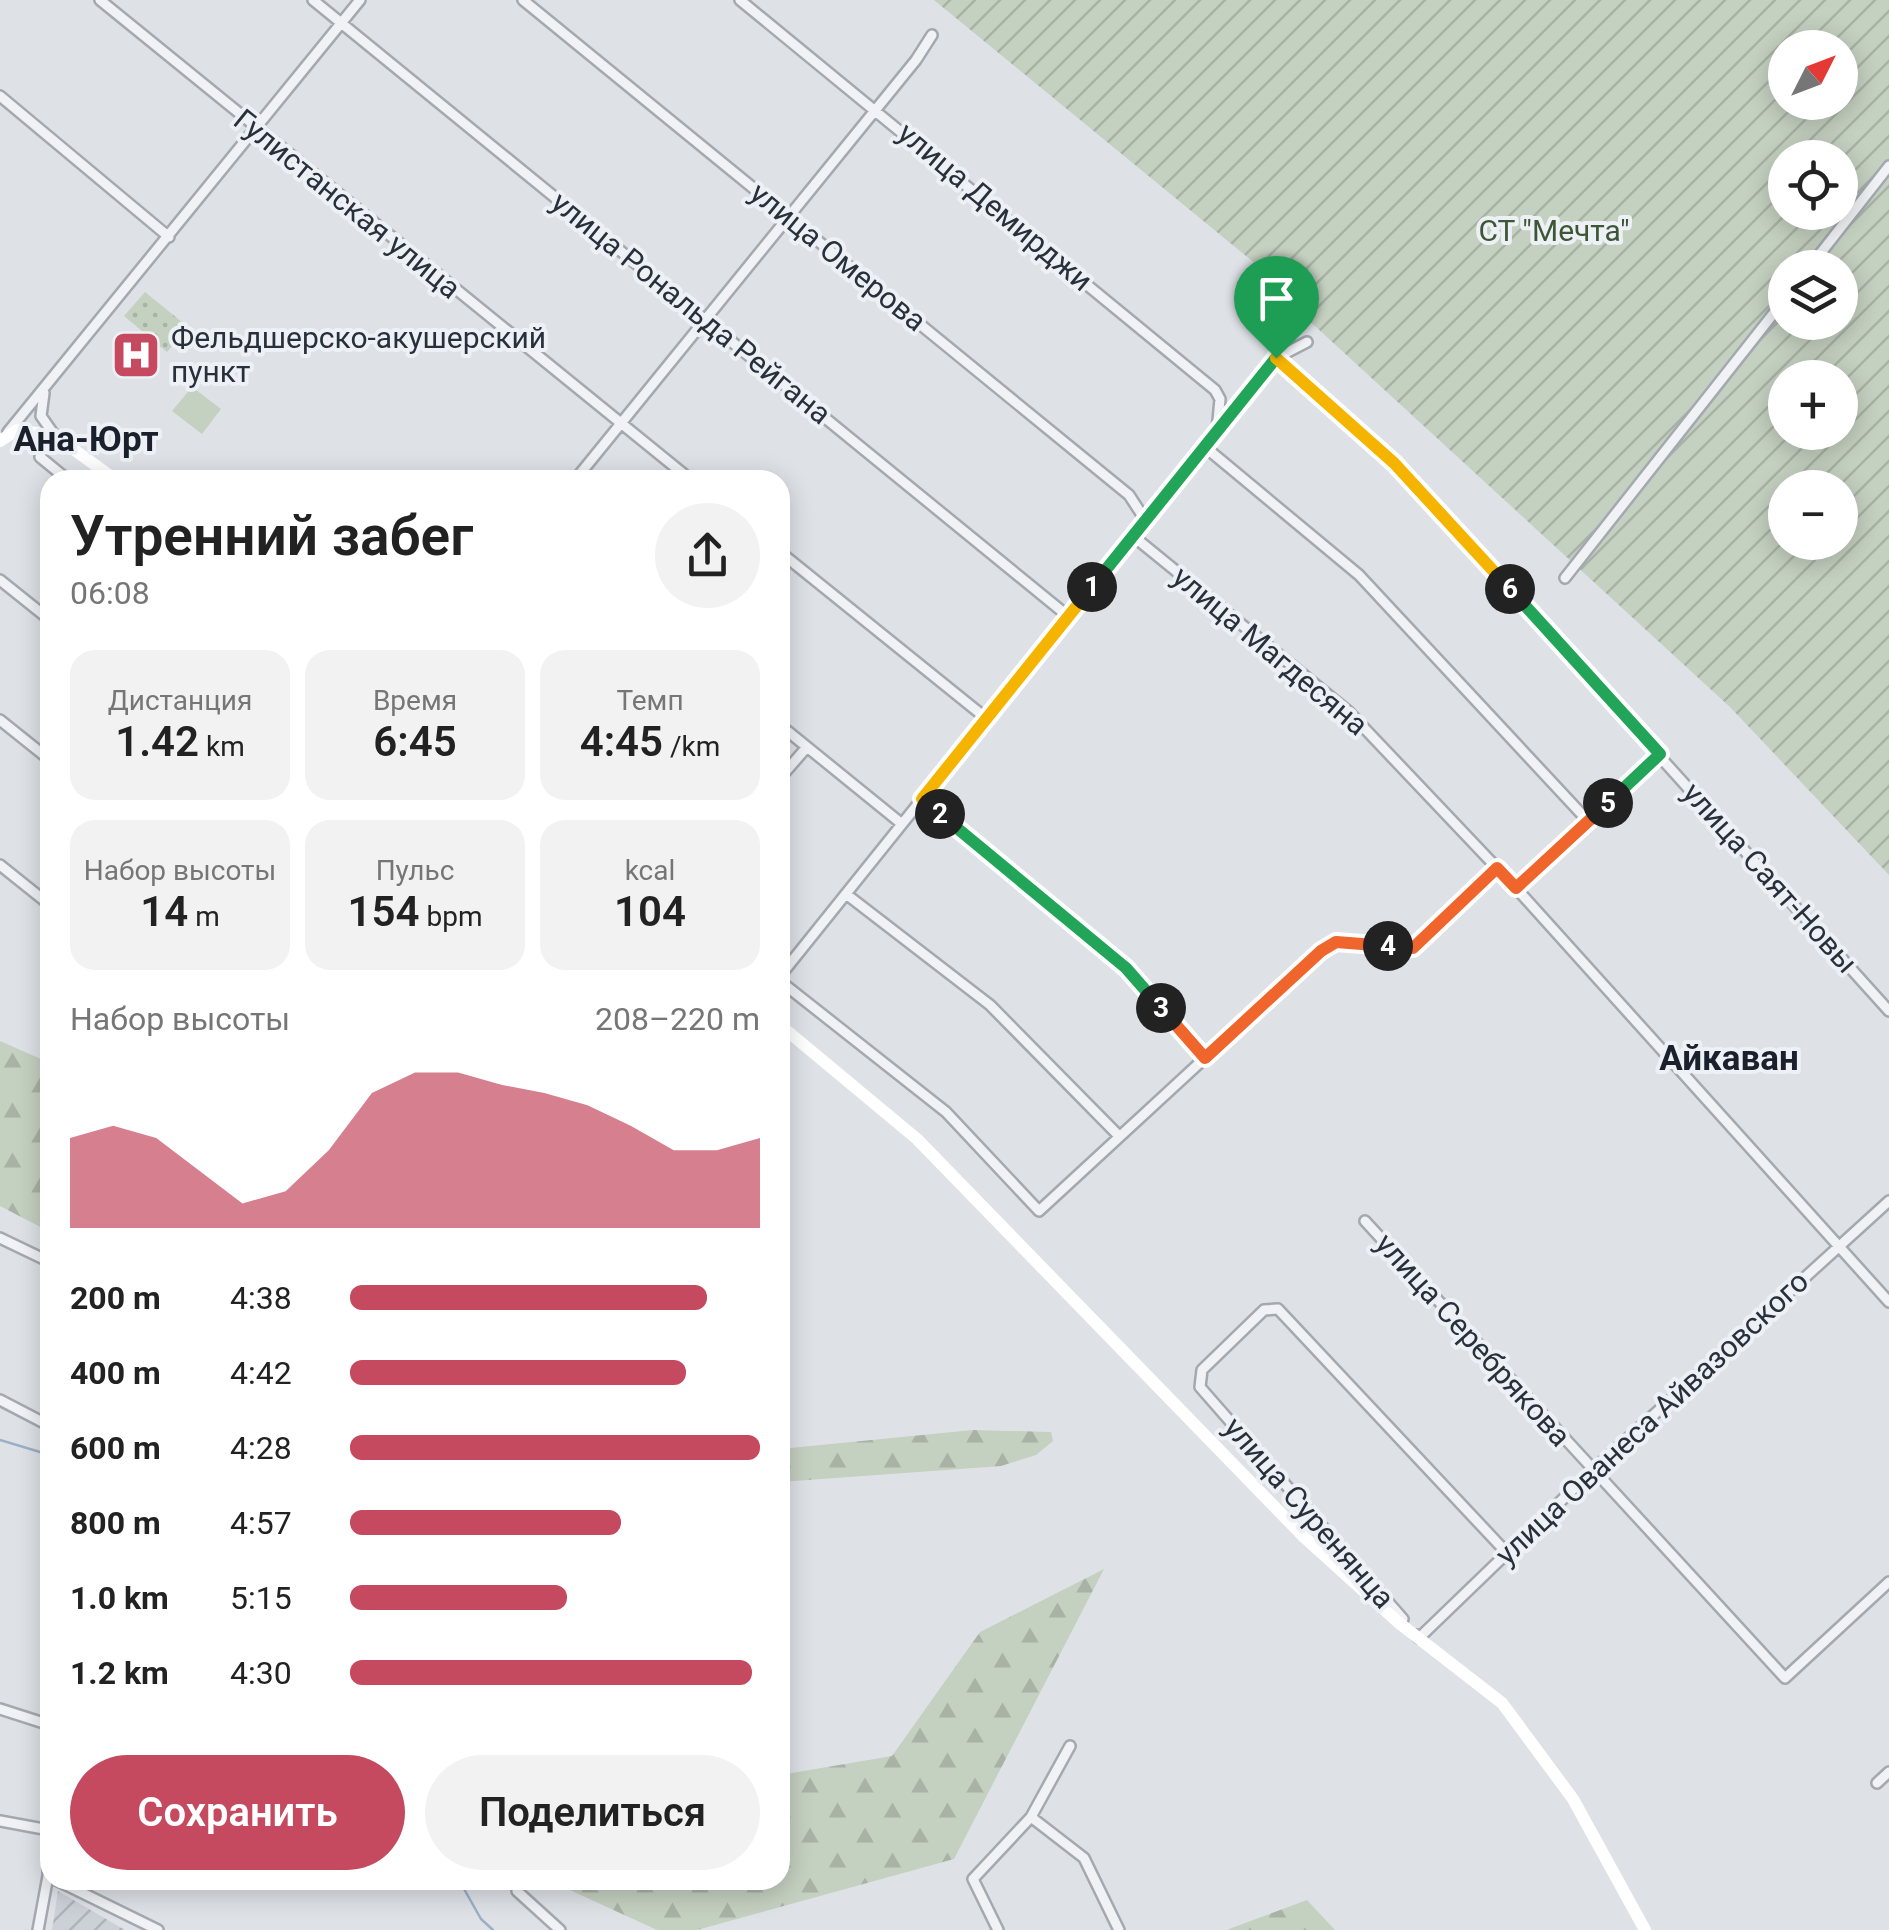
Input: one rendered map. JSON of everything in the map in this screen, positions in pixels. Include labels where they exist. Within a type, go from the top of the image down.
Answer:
[{"type":"main road","points":[[7,435],[55,436],[102,470]]},
{"type":"main road","points":[[790,1033],[917,1139],[1303,1536],[1420,1638],[1502,1702],[1573,1798],[1645,1930]]},
{"type":"street","name":"Гулистанская улица","points":[[100,0],[678,470]]},
{"type":"street","name":"улица Рональда Рейгана","points":[[313,0],[1069,617]]},
{"type":"street","points":[[7,435],[360,0]]},
{"type":"street","name":"улица Омерова","points":[[522,0],[1129,496],[1146,521]]},
{"type":"street","name":"улица Демирджи","points":[[740,0],[1214,390],[1220,399],[1218,431]]},
{"type":"street","points":[[583,470],[932,35]]},
{"type":"street","points":[[1,98],[169,237]]},
{"type":"street","points":[[1823,250],[1889,166]]},
{"type":"street","points":[[1565,578],[1768,320]]},
{"type":"street","points":[[790,966],[1276,358],[1307,342]]},
{"type":"street","name":"улица Саят-Новы","points":[[1276,358],[1394,463],[1889,1011]]},
{"type":"street","points":[[49,382],[41,416],[55,436]]},
{"type":"street","points":[[1205,447],[1359,575],[1588,821]]},
{"type":"street","points":[[40,457],[56,470]]},
{"type":"street","name":"улица Магдесяна","points":[[1133,536],[1349,712],[1516,888],[1889,1302]]},
{"type":"street","points":[[790,560],[987,719]]},
{"type":"street","points":[[0,580],[40,612]]},
{"type":"street","points":[[0,720],[40,752]]},
{"type":"street","points":[[790,733],[902,824]]},
{"type":"street","points":[[790,766],[806,746]]},
{"type":"street","points":[[1516,888],[1660,754]]},
{"type":"street","points":[[922,799],[1126,968],[1205,1058]]},
{"type":"street","points":[[0,866],[40,896]]},
{"type":"street","points":[[790,987],[946,1112],[1039,1211],[1321,951],[1336,942],[1413,948],[1497,868]]},
{"type":"street","points":[[846,894],[990,1005],[1120,1136]]},
{"type":"street","name":"улица Ованеса Айвазовского","points":[[1420,1638],[1592,1471],[1889,1201]]},
{"type":"street","name":"улица Серебрякова","points":[[1365,1220],[1785,1678],[1889,1582]]},
{"type":"street","points":[[0,1238],[40,1257]]},
{"type":"street","name":"улица Суренянца","points":[[1420,1638],[1200,1387],[1202,1370],[1264,1310],[1278,1309],[1506,1552]]},
{"type":"street","points":[[0,1400],[40,1421]]},
{"type":"street","points":[[0,1710],[40,1722]]},
{"type":"street","points":[[998,1930],[973,1879],[1030,1818],[1070,1746]]},
{"type":"street","points":[[1877,1783],[1889,1772]]},
{"type":"street","points":[[1030,1818],[1084,1858],[1120,1930]]},
{"type":"street","points":[[0,1821],[40,1828]]},
{"type":"street","points":[[38,1930],[48,1890]]},
{"type":"street","points":[[76,1890],[158,1930]]},
{"type":"street","points":[[518,1890],[560,1930]]},
{"type":"shaded area","points":[[58,1891],[125,1930],[52,1930]]},
{"type":"green space","name":"СТ \"Мечта\"","points":[[934,0],[1889,0],[1889,875],[1730,707],[1292,305],[1296,297]]},
{"type":"green space","points":[[145,292],[188,327],[167,352],[124,316]]},
{"type":"green space","points":[[192,387],[221,409],[202,434],[172,411]]},
{"type":"green space","points":[[0,1041],[40,1059],[40,1227],[0,1206]]},
{"type":"green space","points":[[973,1430],[1051,1432],[1053,1441],[1036,1455],[1001,1466],[790,1481],[790,1448]]},
{"type":"green space","points":[[1104,1569],[954,1859],[697,1930],[657,1930],[570,1890],[790,1890],[790,1773],[892,1756],[980,1632]]},
{"type":"green space","points":[[1307,1900],[1335,1930],[1228,1930],[1229,1929]]},
{"type":"waterway","points":[[0,1440],[40,1452]]},
{"type":"waterway","points":[[465,1890],[481,1919],[493,1930]]},
{"type":"place","name":"Фельдшерско-акушерский пункт","points":[[136,355]]},
{"type":"district","name":"Ана-Юрт","points":[[86,439]]},
{"type":"district","name":"Айкаван","points":[[1729,1058]]},
{"type":"route","points":[[1276,358],[1394,463],[1660,754],[1516,888],[1497,868],[1413,948],[1336,942],[1321,951],[1205,1058],[1126,968],[922,799],[1276,358]]}]
